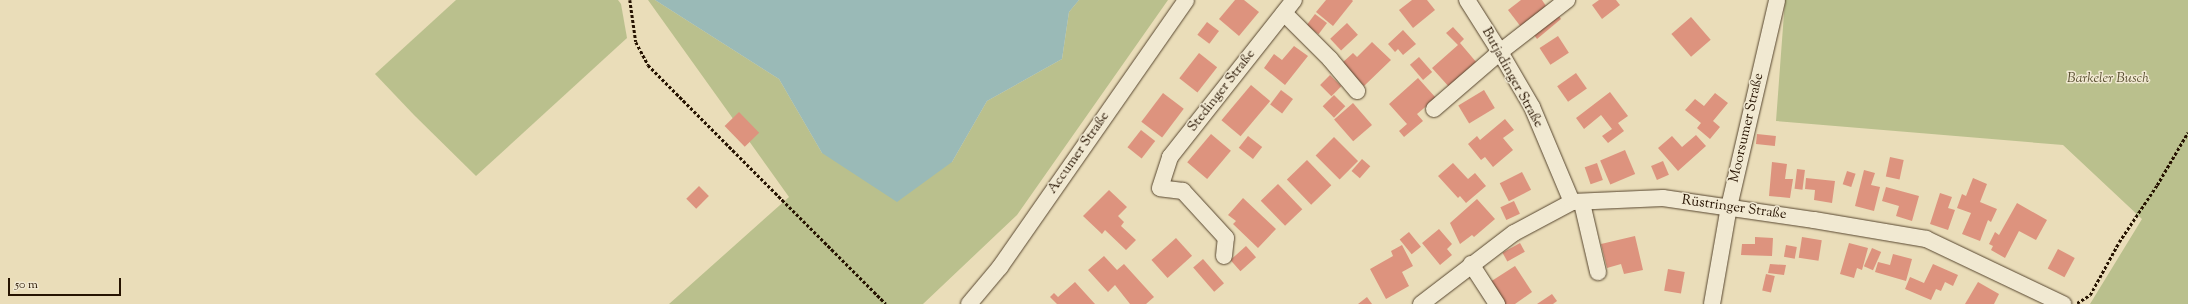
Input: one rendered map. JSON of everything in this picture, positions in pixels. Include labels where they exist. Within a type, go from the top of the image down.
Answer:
[{"type":"street","name":"Accumer Straße","points":[[969,304],[1000,267],[1186,0]]},
{"type":"street","name":"Stedinger Straße","points":[[1224,256],[1226,238],[1183,191],[1160,188],[1170,157],[1294,0]]},
{"type":"street","name":"Butjadinger Straße","points":[[1467,0],[1500,52],[1532,107],[1577,202],[1598,272]]},
{"type":"street","points":[[1434,109],[1500,52],[1567,0]]},
{"type":"street","name":"Moorsumer Straße","points":[[1712,304],[1729,207],[1777,0]]},
{"type":"street","points":[[1284,13],[1330,59],[1357,91]]},
{"type":"street","name":"Rüstringer Straße","points":[[1421,304],[1471,264],[1514,233],[1577,202],[1663,198],[1729,207],[1926,239],[2064,304]]},
{"type":"street","points":[[1471,264],[1496,304]]},
{"type":"path","points":[[630,0],[636,42],[648,65],[693,112],[886,304]]},
{"type":"path","points":[[2076,304],[2090,295],[2119,242],[2157,185],[2188,132]]},
{"type":"green space","points":[[456,0],[618,0],[621,4],[627,38],[476,176],[375,74]]},
{"type":"green space","points":[[648,0],[655,0],[779,79],[822,153],[952,162],[987,101],[1062,59],[1069,12],[1079,0],[1168,0],[1017,215],[923,304],[669,304],[789,197]]},
{"type":"green space","name":"Barkeler Busch","points":[[1785,0],[2188,0],[2188,304],[2090,304],[2142,219],[2063,145],[1776,121]]},
{"type":"water","points":[[655,0],[1079,0],[1069,12],[1062,59],[987,101],[952,162],[897,202],[822,153],[779,79]]},
{"type":"building","points":[[1235,0],[1244,0],[1259,12],[1239,36],[1219,19]]},
{"type":"building","points":[[1326,0],[1353,1],[1333,26],[1316,12]]},
{"type":"building","points":[[1412,0],[1427,0],[1435,10],[1413,28],[1399,10]]},
{"type":"building","points":[[1521,0],[1542,0],[1546,6],[1521,27],[1508,10]]},
{"type":"building","points":[[1599,0],[1616,0],[1620,5],[1602,19],[1592,5]]},
{"type":"building","points":[[1557,13],[1561,19],[1537,39],[1532,32]]},
{"type":"building","points":[[1315,14],[1327,23],[1319,34],[1307,25]]},
{"type":"building","points":[[1691,17],[1711,40],[1691,57],[1671,34]]},
{"type":"building","points":[[1207,22],[1219,31],[1209,44],[1197,35]]},
{"type":"building","points":[[1347,23],[1358,35],[1341,50],[1330,39]]},
{"type":"building","points":[[1453,27],[1464,39],[1460,43],[1477,63],[1450,88],[1432,68],[1458,45],[1446,33]]},
{"type":"building","points":[[1403,30],[1416,44],[1403,55],[1398,49],[1395,52],[1388,44]]},
{"type":"building","points":[[1558,36],[1569,53],[1550,65],[1540,48]]},
{"type":"building","points":[[1372,42],[1391,60],[1364,86],[1342,63],[1353,53],[1357,57]]},
{"type":"building","points":[[1294,46],[1308,56],[1285,85],[1264,68],[1274,54],[1282,60]]},
{"type":"building","points":[[1199,53],[1217,67],[1197,92],[1179,78]]},
{"type":"building","points":[[1419,57],[1432,72],[1423,80],[1410,65]]},
{"type":"building","points":[[1576,73],[1587,89],[1568,102],[1557,86]]},
{"type":"building","points":[[1330,75],[1341,86],[1331,96],[1320,85]]},
{"type":"building","points":[[1418,78],[1436,98],[1417,114],[1423,121],[1404,137],[1399,131],[1407,124],[1389,104]]},
{"type":"building","points":[[1251,85],[1270,101],[1241,136],[1221,120]]},
{"type":"building","points":[[1281,90],[1293,99],[1282,113],[1270,104]]},
{"type":"building","points":[[1484,90],[1495,108],[1469,123],[1458,105]]},
{"type":"building","points":[[1610,92],[1628,116],[1618,123],[1624,131],[1608,143],[1602,136],[1612,129],[1601,115],[1584,129],[1576,118]]},
{"type":"building","points":[[1163,93],[1184,109],[1162,137],[1141,122]]},
{"type":"building","points":[[1715,93],[1728,103],[1713,121],[1720,127],[1710,139],[1697,128],[1701,123],[1685,110],[1695,99],[1704,106]]},
{"type":"building","points":[[1334,95],[1345,106],[1334,118],[1323,106]]},
{"type":"building","points":[[1353,103],[1372,125],[1353,141],[1334,119]]},
{"type":"building","points":[[739,112],[759,133],[745,147],[725,126]]},
{"type":"building","points":[[1505,119],[1514,130],[1503,138],[1513,150],[1493,167],[1485,157],[1481,160],[1468,144],[1477,136],[1480,140]]},
{"type":"building","points":[[1141,130],[1155,141],[1142,158],[1127,147]]},
{"type":"building","points":[[1211,134],[1231,151],[1207,179],[1187,162]]},
{"type":"building","points":[[1757,134],[1776,136],[1775,146],[1756,144]]},
{"type":"building","points":[[1696,135],[1706,146],[1678,171],[1658,148],[1672,136],[1682,147]]},
{"type":"building","points":[[1248,136],[1262,147],[1253,159],[1239,148]]},
{"type":"building","points":[[1334,137],[1358,161],[1340,179],[1316,155]]},
{"type":"building","points":[[1625,150],[1635,174],[1610,184],[1600,161]]},
{"type":"building","points":[[1890,157],[1904,160],[1900,179],[1886,177]]},
{"type":"building","points":[[1362,159],[1370,166],[1360,178],[1352,171]]},
{"type":"building","points":[[1307,160],[1331,185],[1311,205],[1287,179]]},
{"type":"building","points":[[1663,161],[1669,175],[1657,180],[1651,166]]},
{"type":"building","points":[[1772,162],[1787,164],[1785,179],[1793,179],[1790,198],[1769,196]]},
{"type":"building","points":[[1453,163],[1468,179],[1475,173],[1486,186],[1466,203],[1460,196],[1458,198],[1438,176]]},
{"type":"building","points":[[1597,163],[1603,180],[1591,184],[1585,167]]},
{"type":"building","points":[[1797,169],[1805,170],[1803,190],[1795,189]]},
{"type":"building","points":[[1864,170],[1875,173],[1871,185],[1880,187],[1874,211],[1855,206]]},
{"type":"building","points":[[1847,171],[1856,174],[1851,187],[1843,184]]},
{"type":"building","points":[[1522,172],[1531,190],[1509,201],[1500,183]]},
{"type":"building","points":[[1806,178],[1835,181],[1832,203],[1814,200],[1815,190],[1805,189]]},
{"type":"building","points":[[1973,178],[1987,184],[1980,202],[1997,209],[1991,222],[1988,220],[1980,241],[1962,234],[1971,213],[1957,208],[1962,194],[1966,196]]},
{"type":"building","points":[[1278,184],[1302,209],[1285,226],[1261,201]]},
{"type":"building","points":[[699,186],[709,196],[696,209],[686,199]]},
{"type":"building","points":[[1886,187],[1919,196],[1912,221],[1896,216],[1899,206],[1882,201]]},
{"type":"building","points":[[1109,190],[1127,207],[1118,216],[1124,222],[1121,226],[1136,240],[1126,250],[1105,230],[1102,234],[1083,216]]},
{"type":"building","points":[[1940,193],[1952,197],[1948,208],[1955,210],[1948,230],[1930,224]]},
{"type":"building","points":[[1243,198],[1276,229],[1258,248],[1233,224],[1236,221],[1228,215]]},
{"type":"building","points":[[1477,199],[1495,219],[1474,237],[1472,235],[1460,244],[1450,223]]},
{"type":"building","points":[[1514,201],[1520,214],[1506,220],[1500,207]]},
{"type":"building","points":[[2017,203],[2047,220],[2036,240],[2019,231],[2005,258],[1991,250],[1993,246],[1989,244],[1995,232],[1999,235]]},
{"type":"building","points":[[1439,229],[1452,244],[1447,249],[1452,255],[1440,265],[1422,243]]},
{"type":"building","points":[[1409,232],[1421,247],[1412,254],[1400,240]]},
{"type":"building","points":[[1635,236],[1643,270],[1624,274],[1621,264],[1607,268],[1601,244]]},
{"type":"building","points":[[1755,237],[1773,238],[1772,256],[1741,255],[1742,244],[1755,244]]},
{"type":"building","points":[[1802,237],[1822,240],[1818,261],[1799,258]]},
{"type":"building","points":[[1176,238],[1192,256],[1168,278],[1151,260]]},
{"type":"building","points":[[1520,243],[1525,252],[1507,261],[1503,253]]},
{"type":"building","points":[[1849,243],[1868,248],[1862,270],[1857,268],[1854,278],[1840,274]]},
{"type":"building","points":[[1402,245],[1413,266],[1402,272],[1409,286],[1386,299],[1370,269],[1393,256],[1391,251]]},
{"type":"building","points":[[1786,245],[1797,247],[1795,259],[1784,257]]},
{"type":"building","points":[[1246,246],[1256,257],[1240,271],[1230,260]]},
{"type":"building","points":[[1872,248],[1881,252],[1873,270],[1864,266]]},
{"type":"building","points":[[2058,249],[2075,258],[2064,277],[2048,268]]},
{"type":"building","points":[[1893,254],[1912,259],[1906,281],[1875,272],[1878,262],[1890,265]]},
{"type":"building","points":[[1104,256],[1117,270],[1124,264],[1154,297],[1146,304],[1130,304],[1115,285],[1108,292],[1088,270]]},
{"type":"building","points":[[1203,259],[1224,283],[1214,292],[1193,268]]},
{"type":"building","points":[[1770,264],[1786,265],[1784,275],[1768,273]]},
{"type":"building","points":[[1933,264],[1958,275],[1953,286],[1945,282],[1941,291],[1936,289],[1931,300],[1905,289],[1910,277],[1924,283]]},
{"type":"building","points":[[1515,266],[1532,292],[1515,304],[1504,304],[1490,282]]},
{"type":"building","points":[[1668,269],[1685,272],[1681,294],[1664,291]]},
{"type":"building","points":[[1766,274],[1775,276],[1771,293],[1762,291]]},
{"type":"building","points":[[1075,282],[1095,304],[1057,304],[1050,297],[1054,293],[1058,297]]},
{"type":"building","points":[[1978,282],[1999,294],[1994,304],[1965,304]]},
{"type":"building","points":[[1552,294],[1557,301],[1553,304],[1537,304]]},
{"type":"building","points":[[1367,297],[1372,304],[1358,304]]}]
